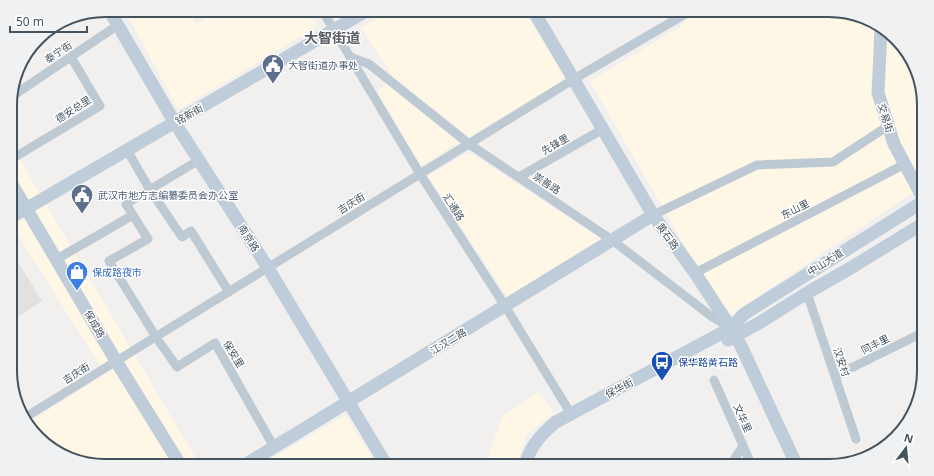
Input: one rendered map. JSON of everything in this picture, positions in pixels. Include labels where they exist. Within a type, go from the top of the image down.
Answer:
[{"type":"street","name":"南京路","points":[[113,17],[174,123],[268,268],[383,459]]},
{"type":"street","name":"汇通路","points":[[326,17],[420,174],[505,306],[571,414]]},
{"type":"street","name":"铭新街","points":[[17,214],[356,17]]},
{"type":"street","name":"黄石路","points":[[537,17],[653,215],[695,273],[733,332],[742,348],[794,459]]},
{"type":"street","name":"吉庆街","points":[[29,415],[574,79],[680,17]]},
{"type":"street","name":"泰宁街","points":[[18,92],[118,25]]},
{"type":"street","name":"交易街","points":[[881,34],[878,92],[894,144],[917,187]]},
{"type":"street","name":"德安总里","points":[[17,156],[100,106],[70,57]]},
{"type":"street","name":"崇善路","points":[[350,57],[369,64],[469,144],[612,240],[733,332]]},
{"type":"street","points":[[653,215],[757,165],[833,162],[888,126]]},
{"type":"street","name":"先锋里","points":[[519,177],[603,129]]},
{"type":"street","points":[[127,150],[150,190],[182,237],[191,231],[229,292]]},
{"type":"street","points":[[156,337],[109,261],[148,239],[126,204],[199,160]]},
{"type":"street","name":"东山里","points":[[695,273],[905,164]]},
{"type":"street","name":"保成路","points":[[17,193],[116,361],[177,459]]},
{"type":"street","name":"中山大道","points":[[733,332],[744,314],[917,205]]},
{"type":"street","points":[[57,259],[133,215]]},
{"type":"street","name":"江汉二路","points":[[254,459],[653,215]]},
{"type":"street","name":"中山大道","points":[[733,332],[759,323],[917,227]]},
{"type":"street","name":"汉安村","points":[[807,293],[856,439]]},
{"type":"street","name":"保华街","points":[[526,459],[538,440],[547,430],[571,414],[733,332]]},
{"type":"street","name":"保华街","points":[[535,459],[555,432],[733,332]]},
{"type":"street","name":"同丰里","points":[[835,376],[917,335]]},
{"type":"street","name":"保安里","points":[[156,337],[177,367],[215,343],[274,447]]},
{"type":"street","name":"文华里","points":[[714,380],[749,459]]},
{"type":"street","points":[[735,459],[743,446]]},
{"type":"shaded area","points":[[129,17],[192,17],[196,24],[208,17],[312,17],[318,26],[178,110]]},
{"type":"shaded area","points":[[379,17],[527,17],[566,78],[470,137],[393,77],[361,28]]},
{"type":"shaded area","points":[[689,17],[834,17],[857,22],[878,32],[895,47],[908,66],[916,94],[917,190],[726,318],[590,81],[680,27],[684,20]]},
{"type":"shaded area","points":[[387,84],[459,142],[421,166],[377,91]]},
{"type":"shaded area","points":[[469,152],[601,239],[508,298],[428,176]]},
{"type":"shaded area","name":"保成路夜市","points":[[17,155],[197,459],[100,459],[88,457],[66,450],[56,444],[47,437],[32,420],[105,374],[17,233]]},
{"type":"shaded area","points":[[17,261],[42,301],[17,317]]},
{"type":"shaded area","points":[[538,392],[554,413],[526,435],[519,459],[487,459],[502,417]]},
{"type":"shaded area","points":[[345,415],[373,459],[271,459]]},
{"type":"place","name":"大智街道办事处","points":[[273,84]]},
{"type":"place","name":"武汉市地方志编纂委员会办公室","points":[[82,214]]},
{"type":"place","name":"保成路夜市","points":[[77,292]]},
{"type":"place","name":"保华路黄石路","points":[[662,382]]},
{"type":"district","name":"大智街道","points":[[332,37]]}]
